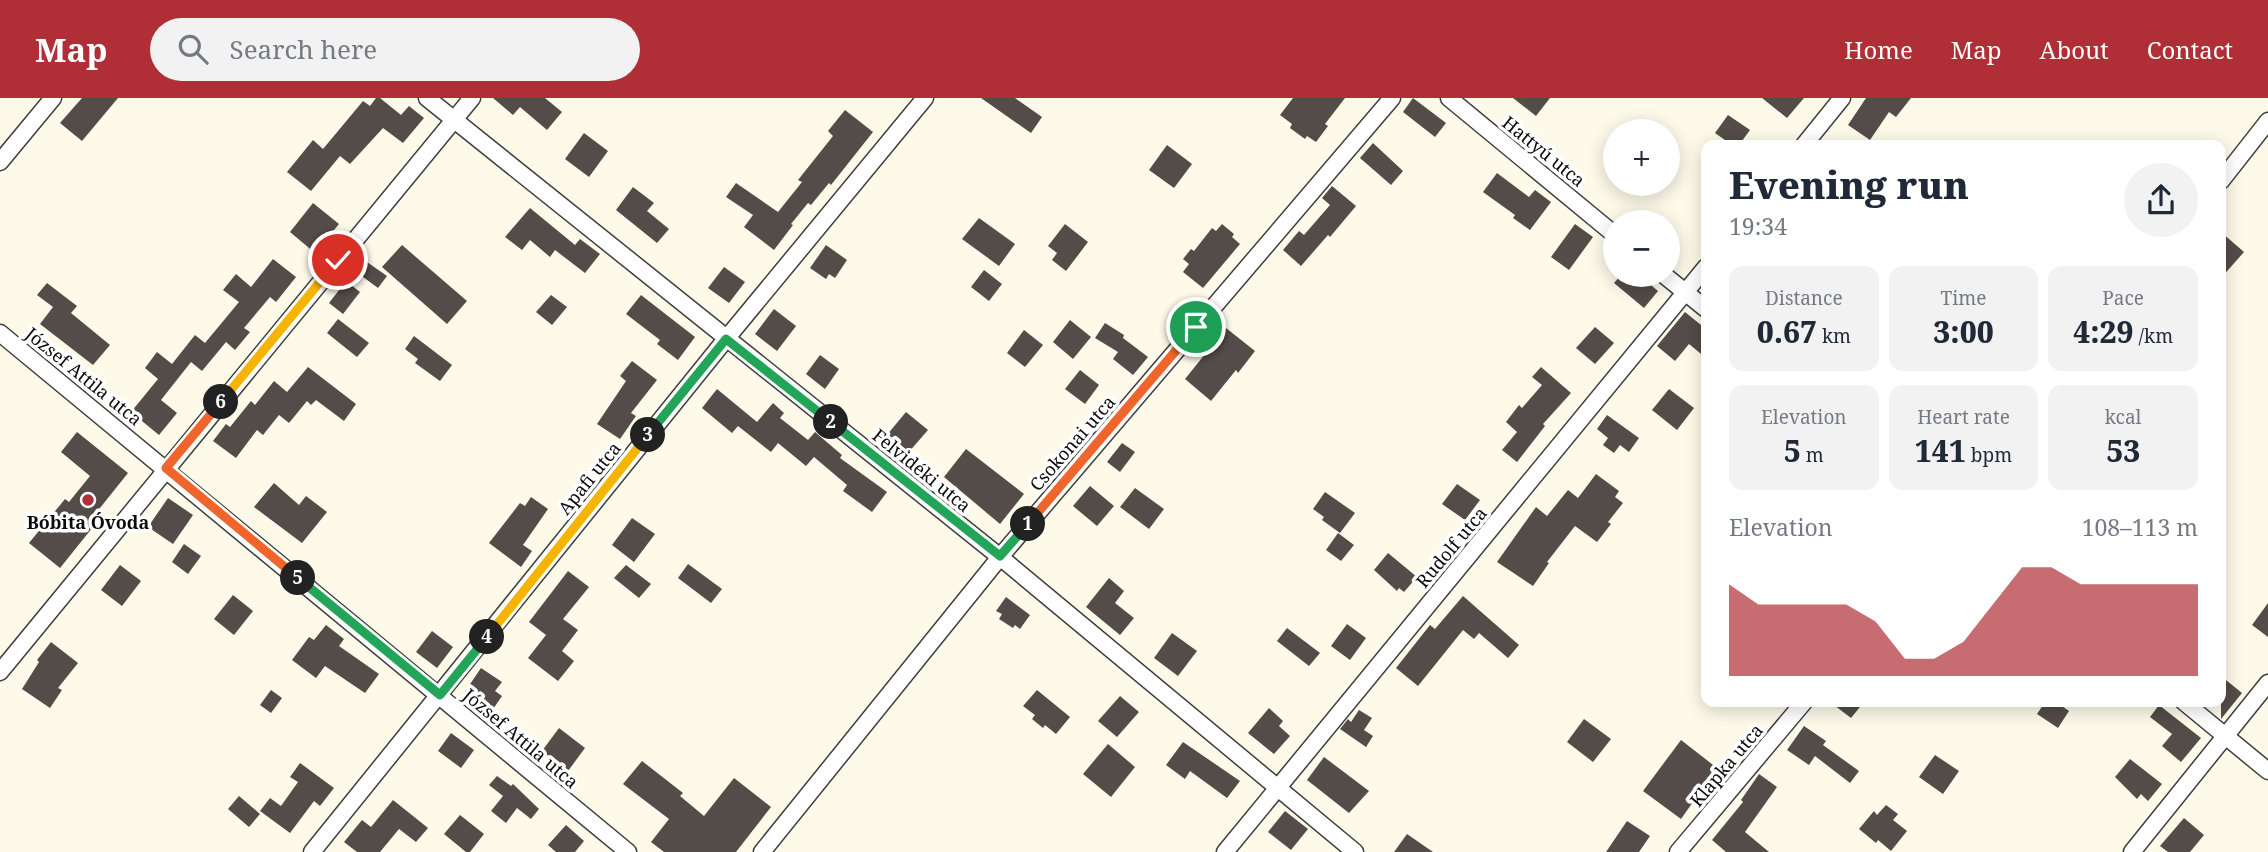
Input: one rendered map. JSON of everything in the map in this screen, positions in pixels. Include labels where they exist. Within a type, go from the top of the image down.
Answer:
[{"type":"street","points":[[0,162],[53,98]]},
{"type":"street","name":"Felvidéki utca","points":[[427,98],[1000,556],[1355,852]]},
{"type":"street","points":[[0,673],[471,98]]},
{"type":"street","name":"Apafi utca","points":[[312,852],[726,339],[925,98]]},
{"type":"street","name":"Csokonai utca","points":[[762,852],[1000,556],[1392,98]]},
{"type":"street","name":"Hattyú utca","points":[[1449,98],[1603,224]]},
{"type":"street","points":[[1808,140],[1842,98]]},
{"type":"street","points":[[2226,175],[2268,121]]},
{"type":"street","name":"Rudolf utca","points":[[1225,852],[1701,274]]},
{"type":"street","points":[[1679,287],[1701,305]]},
{"type":"street","name":"József Attila utca","points":[[0,333],[628,852]]},
{"type":"street","points":[[2132,852],[2268,683]]},
{"type":"street","name":"Klapka utca","points":[[1678,852],[1800,707]]},
{"type":"street","points":[[2190,707],[2268,771]]},
{"type":"building","points":[[82,98],[118,98],[82,141],[60,123]]},
{"type":"building","points":[[376,98],[380,98],[401,115],[409,106],[424,118],[403,143],[383,128],[350,164],[340,156],[311,191],[287,172],[313,140],[323,149],[363,101],[370,106]]},
{"type":"building","points":[[493,98],[545,98],[562,112],[547,130],[520,107],[513,115]]},
{"type":"building","points":[[981,98],[1015,98],[1042,117],[1031,133]]},
{"type":"building","points":[[1293,98],[1345,98],[1325,124],[1328,126],[1316,142],[1307,136],[1305,139],[1290,128],[1292,124],[1280,115]]},
{"type":"building","points":[[1413,98],[1446,123],[1435,137],[1403,112]]},
{"type":"building","points":[[1513,98],[1550,98],[1536,116]]},
{"type":"building","points":[[1762,98],[1804,98],[1787,118]]},
{"type":"building","points":[[1866,98],[1911,98],[1896,117],[1889,112],[1870,140],[1848,125]]},
{"type":"building","points":[[845,110],[873,132],[831,185],[829,183],[811,205],[808,203],[774,250],[744,227],[753,215],[726,197],[736,183],[778,212],[802,182],[798,180],[833,136],[828,131]]},
{"type":"building","points":[[1728,115],[1750,130],[1743,140],[1725,140],[1715,133]]},
{"type":"building","points":[[584,133],[608,151],[589,177],[565,159]]},
{"type":"building","points":[[1373,143],[1403,171],[1391,185],[1360,158]]},
{"type":"building","points":[[1167,145],[1192,164],[1174,188],[1149,170]]},
{"type":"building","points":[[1497,173],[1529,197],[1535,190],[1551,202],[1530,230],[1513,218],[1515,215],[1483,192]]},
{"type":"building","points":[[1332,186],[1356,206],[1301,266],[1283,250],[1299,231],[1304,235],[1330,205],[1322,198]]},
{"type":"building","points":[[633,187],[654,203],[647,211],[669,229],[657,243],[616,210]]},
{"type":"building","points":[[313,203],[339,224],[315,253],[290,232]]},
{"type":"building","points":[[530,208],[575,245],[580,239],[600,254],[585,273],[555,250],[550,257],[530,240],[522,250],[505,237]]},
{"type":"building","points":[[979,218],[1015,244],[999,266],[962,239]]},
{"type":"building","points":[[1065,224],[1088,242],[1066,271],[1052,260],[1057,253],[1048,246]]},
{"type":"building","points":[[1222,224],[1234,234],[1232,237],[1240,244],[1203,288],[1183,272],[1189,264],[1183,259],[1191,249],[1194,251],[1212,228],[1216,231]]},
{"type":"building","points":[[1575,224],[1593,237],[1569,270],[1551,257]]},
{"type":"building","points":[[2226,236],[2244,252],[2226,272]]},
{"type":"building","points":[[402,245],[467,301],[447,324],[382,267]]},
{"type":"building","points":[[826,245],[847,260],[835,278],[829,274],[826,279],[810,268]]},
{"type":"building","points":[[273,259],[296,277],[276,302],[270,297],[244,328],[250,332],[235,350],[226,342],[202,371],[191,362],[161,400],[177,413],[159,435],[131,412],[158,379],[145,368],[157,352],[172,364],[195,335],[205,343],[239,302],[223,290],[236,274],[251,287]]},
{"type":"building","points":[[367,262],[387,276],[378,288],[359,274]]},
{"type":"building","points":[[724,267],[745,282],[729,303],[708,288]]},
{"type":"building","points":[[984,270],[1002,284],[989,301],[971,287]]},
{"type":"building","points":[[346,281],[360,292],[343,314],[329,303]]},
{"type":"building","points":[[47,283],[77,306],[71,313],[110,345],[93,365],[40,324],[53,307],[37,295]]},
{"type":"building","points":[[1619,287],[1653,287],[1658,291],[1644,308]]},
{"type":"building","points":[[551,295],[567,307],[552,325],[536,312]]},
{"type":"building","points":[[641,295],[695,337],[678,360],[657,344],[660,340],[626,314]]},
{"type":"building","points":[[774,309],[796,326],[777,351],[755,334]]},
{"type":"building","points":[[1685,312],[1701,325],[1701,354],[1689,344],[1675,361],[1657,346]]},
{"type":"building","points":[[338,319],[369,343],[357,357],[327,333]]},
{"type":"building","points":[[1070,320],[1091,337],[1073,359],[1053,342]]},
{"type":"building","points":[[1105,323],[1124,335],[1123,338],[1148,357],[1133,375],[1113,359],[1118,352],[1095,338]]},
{"type":"building","points":[[1595,327],[1614,343],[1595,364],[1576,348]]},
{"type":"building","points":[[1226,328],[1255,351],[1211,401],[1185,379]]},
{"type":"building","points":[[1024,330],[1043,345],[1025,367],[1007,353]]},
{"type":"building","points":[[414,336],[452,365],[440,381],[415,363],[418,359],[405,349]]},
{"type":"building","points":[[820,355],[839,369],[825,389],[806,374]]},
{"type":"building","points":[[632,361],[657,380],[631,413],[636,416],[620,439],[597,424],[626,381],[620,376]]},
{"type":"building","points":[[308,367],[356,404],[344,421],[316,400],[311,405],[307,401],[289,423],[279,415],[263,435],[257,430],[236,458],[213,441],[226,424],[230,427],[251,401],[255,405],[274,381],[287,392]]},
{"type":"building","points":[[1541,367],[1571,393],[1543,424],[1545,426],[1517,462],[1502,450],[1517,432],[1506,422],[1519,405],[1522,408],[1542,385],[1532,377]]},
{"type":"building","points":[[1080,370],[1099,385],[1085,404],[1065,389]]},
{"type":"building","points":[[717,389],[757,422],[773,403],[784,413],[780,418],[808,440],[815,432],[842,455],[840,458],[887,492],[872,512],[843,491],[847,485],[814,457],[806,466],[778,443],[771,452],[738,426],[732,433],[702,408]]},
{"type":"building","points":[[1669,389],[1694,408],[1677,430],[1652,410]]},
{"type":"building","points":[[906,412],[928,430],[908,453],[886,436]]},
{"type":"building","points":[[1607,415],[1639,438],[1629,452],[1620,445],[1614,453],[1603,445],[1608,438],[1597,429]]},
{"type":"building","name":"Bóbita Óvoda","points":[[77,432],[128,473],[92,518],[97,522],[60,568],[29,543],[65,499],[69,502],[90,476],[61,452]]},
{"type":"building","points":[[1122,443],[1135,452],[1120,472],[1107,462]]},
{"type":"building","points":[[966,449],[1024,494],[1000,524],[944,477]]},
{"type":"building","points":[[1596,474],[1619,491],[1615,497],[1623,503],[1597,542],[1575,526],[1547,562],[1549,563],[1533,586],[1497,562],[1536,507],[1547,516],[1568,490],[1578,498]]},
{"type":"building","points":[[274,483],[299,505],[306,496],[327,512],[302,543],[254,507]]},
{"type":"building","points":[[1457,484],[1480,500],[1465,520],[1442,504]]},
{"type":"building","points":[[1090,486],[1114,506],[1097,526],[1073,506]]},
{"type":"building","points":[[1135,488],[1164,509],[1149,529],[1120,507]]},
{"type":"building","points":[[1325,492],[1355,513],[1340,533],[1322,520],[1324,517],[1313,509]]},
{"type":"building","points":[[531,497],[548,509],[523,545],[532,551],[521,567],[489,543],[520,503],[525,506]]},
{"type":"building","points":[[168,498],[193,515],[173,544],[148,527]]},
{"type":"building","points":[[632,518],[655,534],[634,562],[612,545]]},
{"type":"building","points":[[1338,533],[1354,545],[1341,561],[1326,550]]},
{"type":"building","points":[[184,544],[201,556],[188,574],[172,562]]},
{"type":"building","points":[[1388,553],[1417,577],[1404,592],[1399,588],[1397,591],[1374,570]]},
{"type":"building","points":[[688,564],[722,589],[711,603],[678,578]]},
{"type":"building","points":[[120,565],[141,581],[122,606],[101,590]]},
{"type":"building","points":[[626,565],[651,584],[639,598],[614,578]]},
{"type":"building","points":[[568,571],[589,587],[563,619],[578,630],[562,651],[574,661],[558,681],[528,658],[546,635],[529,622]]},
{"type":"building","points":[[1109,578],[1124,591],[1115,603],[1134,618],[1120,635],[1086,607]]},
{"type":"building","points":[[233,595],[253,611],[234,635],[214,619]]},
{"type":"building","points":[[1463,596],[1519,645],[1508,658],[1479,633],[1474,639],[1463,630],[1418,686],[1396,668],[1430,625],[1435,629]]},
{"type":"building","points":[[1006,597],[1030,615],[1020,629],[1015,625],[1013,628],[999,619],[1002,614],[996,611]]},
{"type":"building","points":[[2268,603],[2268,637],[2252,625]]},
{"type":"building","points":[[1347,624],[1366,638],[1350,660],[1331,646]]},
{"type":"building","points":[[326,625],[344,639],[339,646],[379,674],[365,693],[325,666],[316,678],[292,660],[309,637],[314,640]]},
{"type":"building","points":[[1287,628],[1320,653],[1309,666],[1277,641]]},
{"type":"building","points":[[432,631],[453,647],[437,668],[416,652]]},
{"type":"building","points":[[1172,633],[1197,651],[1178,676],[1154,658]]},
{"type":"building","points":[[51,642],[78,663],[58,688],[62,690],[50,708],[22,689],[39,662],[37,660]]},
{"type":"building","points":[[481,668],[502,682],[495,691],[502,696],[489,715],[462,696]]},
{"type":"building","points":[[2226,680],[2242,693],[2221,719],[2221,707],[2226,707]]},
{"type":"building","points":[[271,690],[282,698],[271,713],[260,705]]},
{"type":"building","points":[[1037,690],[1070,717],[1056,734],[1032,719],[1035,715],[1023,706]]},
{"type":"building","points":[[1120,696],[1139,712],[1117,737],[1098,721]]},
{"type":"building","points":[[1837,707],[1860,707],[1851,718]]},
{"type":"building","points":[[2042,707],[2063,707],[2069,711],[2058,728],[2037,714]]},
{"type":"building","points":[[2158,707],[2162,707],[2201,738],[2181,762],[2162,746],[2172,734],[2150,717]]},
{"type":"building","points":[[1269,708],[1283,721],[1279,726],[1290,736],[1274,754],[1248,733]]},
{"type":"building","points":[[1359,710],[1372,718],[1364,730],[1373,736],[1366,747],[1340,729],[1348,719],[1351,722]]},
{"type":"building","points":[[1584,719],[1611,739],[1593,762],[1567,742]]},
{"type":"building","points":[[1804,726],[1826,741],[1823,745],[1859,771],[1850,783],[1815,756],[1809,765],[1787,750]]},
{"type":"building","points":[[559,728],[585,748],[568,771],[542,751]]},
{"type":"building","points":[[451,733],[474,750],[461,768],[438,751]]},
{"type":"building","points":[[1681,740],[1717,768],[1681,819],[1643,791]]},
{"type":"building","points":[[1183,742],[1240,781],[1227,798],[1190,771],[1185,779],[1166,765]]},
{"type":"building","points":[[1108,744],[1135,767],[1111,797],[1083,774]]},
{"type":"building","points":[[1935,755],[1959,771],[1943,794],[1919,777]]},
{"type":"building","points":[[1324,757],[1369,791],[1349,813],[1307,780]]},
{"type":"building","points":[[2130,759],[2162,784],[2148,801],[2141,794],[2137,799],[2115,777]]},
{"type":"building","points":[[642,761],[683,793],[680,796],[704,816],[734,778],[771,807],[736,852],[664,852],[651,842],[669,819],[623,784]]},
{"type":"building","points":[[300,763],[334,788],[320,806],[314,801],[290,833],[260,811],[270,798],[281,806],[298,782],[290,777]]},
{"type":"building","points":[[1759,774],[1777,787],[1745,832],[1769,852],[1726,852],[1712,840],[1743,802],[1741,800]]},
{"type":"building","points":[[497,776],[511,786],[513,784],[539,809],[531,819],[517,808],[506,823],[491,811],[503,796],[489,785]]},
{"type":"building","points":[[239,796],[260,814],[249,827],[228,809]]},
{"type":"building","points":[[393,800],[428,828],[416,842],[399,829],[380,852],[357,852],[344,842],[362,820],[371,827]]},
{"type":"building","points":[[1886,805],[1898,814],[1893,820],[1907,831],[1891,851],[1859,829],[1874,811],[1877,815]]},
{"type":"building","points":[[1285,811],[1308,829],[1291,850],[1268,832]]},
{"type":"building","points":[[460,815],[484,834],[470,852],[466,852],[444,834]]},
{"type":"building","points":[[2184,818],[2204,835],[2190,852],[2168,852],[2160,846]]},
{"type":"building","points":[[1627,821],[1650,836],[1639,852],[1606,852]]},
{"type":"building","points":[[566,825],[584,841],[575,852],[556,852],[548,845]]},
{"type":"building","points":[[1407,834],[1433,852],[1394,852]]},
{"type":"place","name":"Bóbita Óvoda","points":[[88,500]]},
{"type":"route","points":[[338,260],[166,468],[440,695],[726,339],[1000,556],[1196,327]]}]
